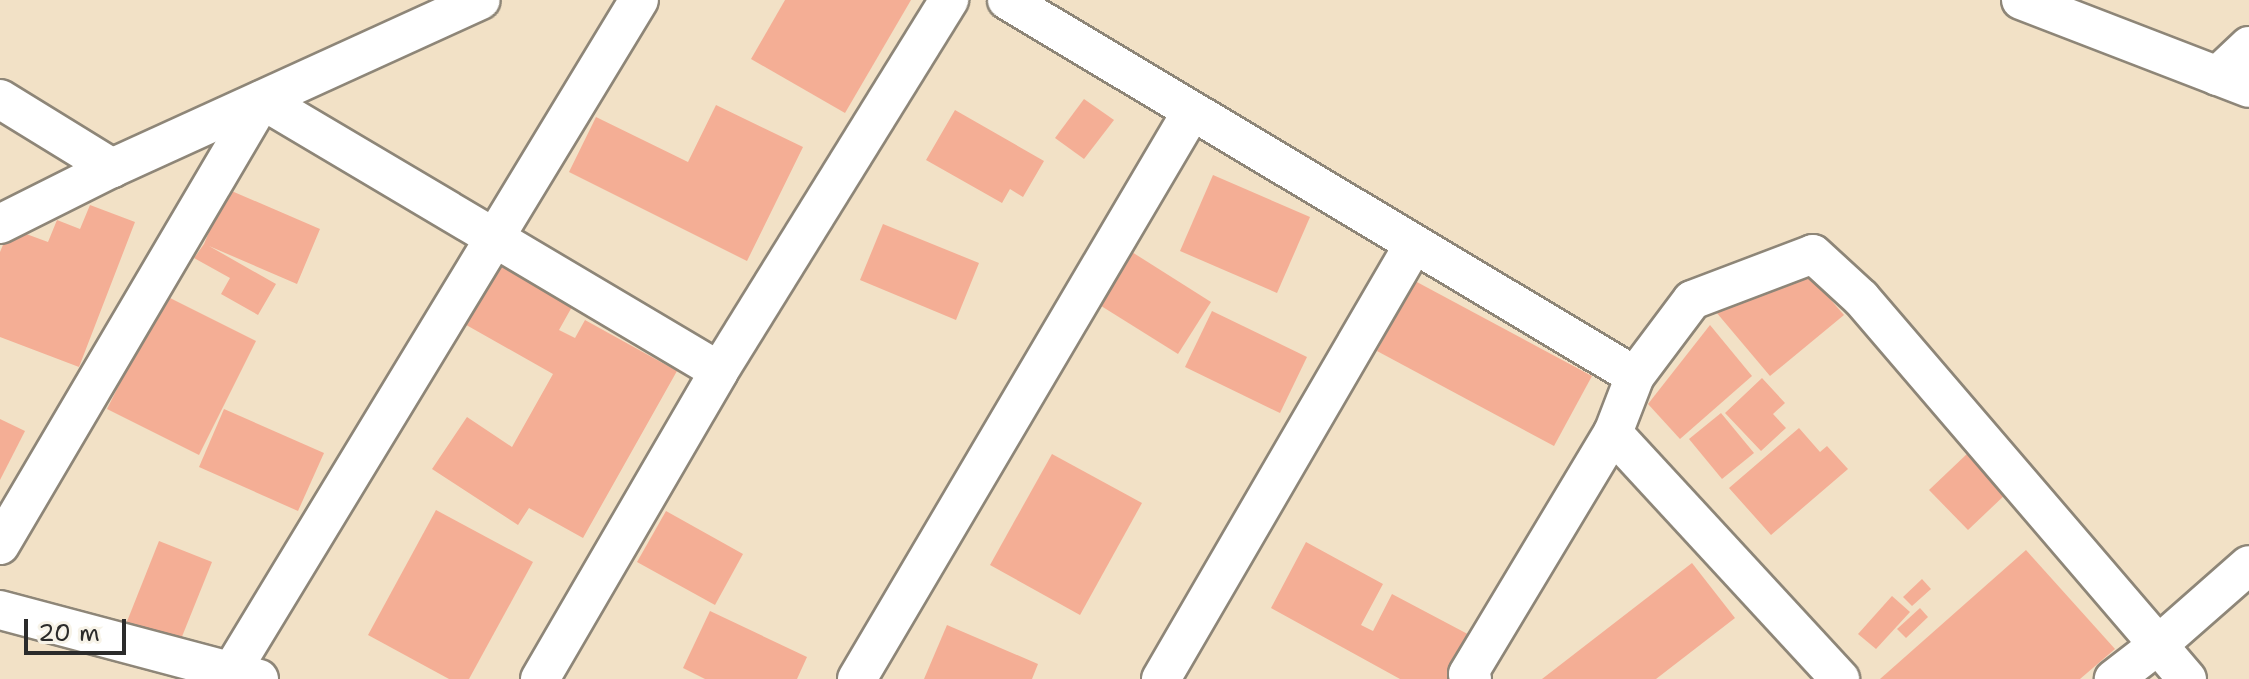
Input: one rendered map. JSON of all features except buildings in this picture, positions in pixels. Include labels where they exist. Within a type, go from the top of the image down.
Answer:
[{"type":"street","points":[[0,224],[112,168],[481,0]]},
{"type":"street","points":[[0,610],[245,675],[495,238],[639,0]]},
{"type":"street","points":[[540,679],[719,371],[949,0]]},
{"type":"street","points":[[1007,0],[1635,376]]},
{"type":"street","points":[[2021,0],[2233,82],[2249,46]]},
{"type":"street","points":[[0,99],[112,168]]},
{"type":"street","points":[[262,100],[719,371]]},
{"type":"street","points":[[0,545],[262,100]]},
{"type":"street","points":[[857,679],[1192,111]]},
{"type":"street","points":[[1161,679],[1414,244]]},
{"type":"street","points":[[1468,677],[1613,433],[1635,376],[1692,300],[1813,254],[1870,308],[2187,679]]},
{"type":"street","points":[[1613,433],[1840,679]]},
{"type":"street","points":[[2114,679],[2158,645],[2249,565]]}]
